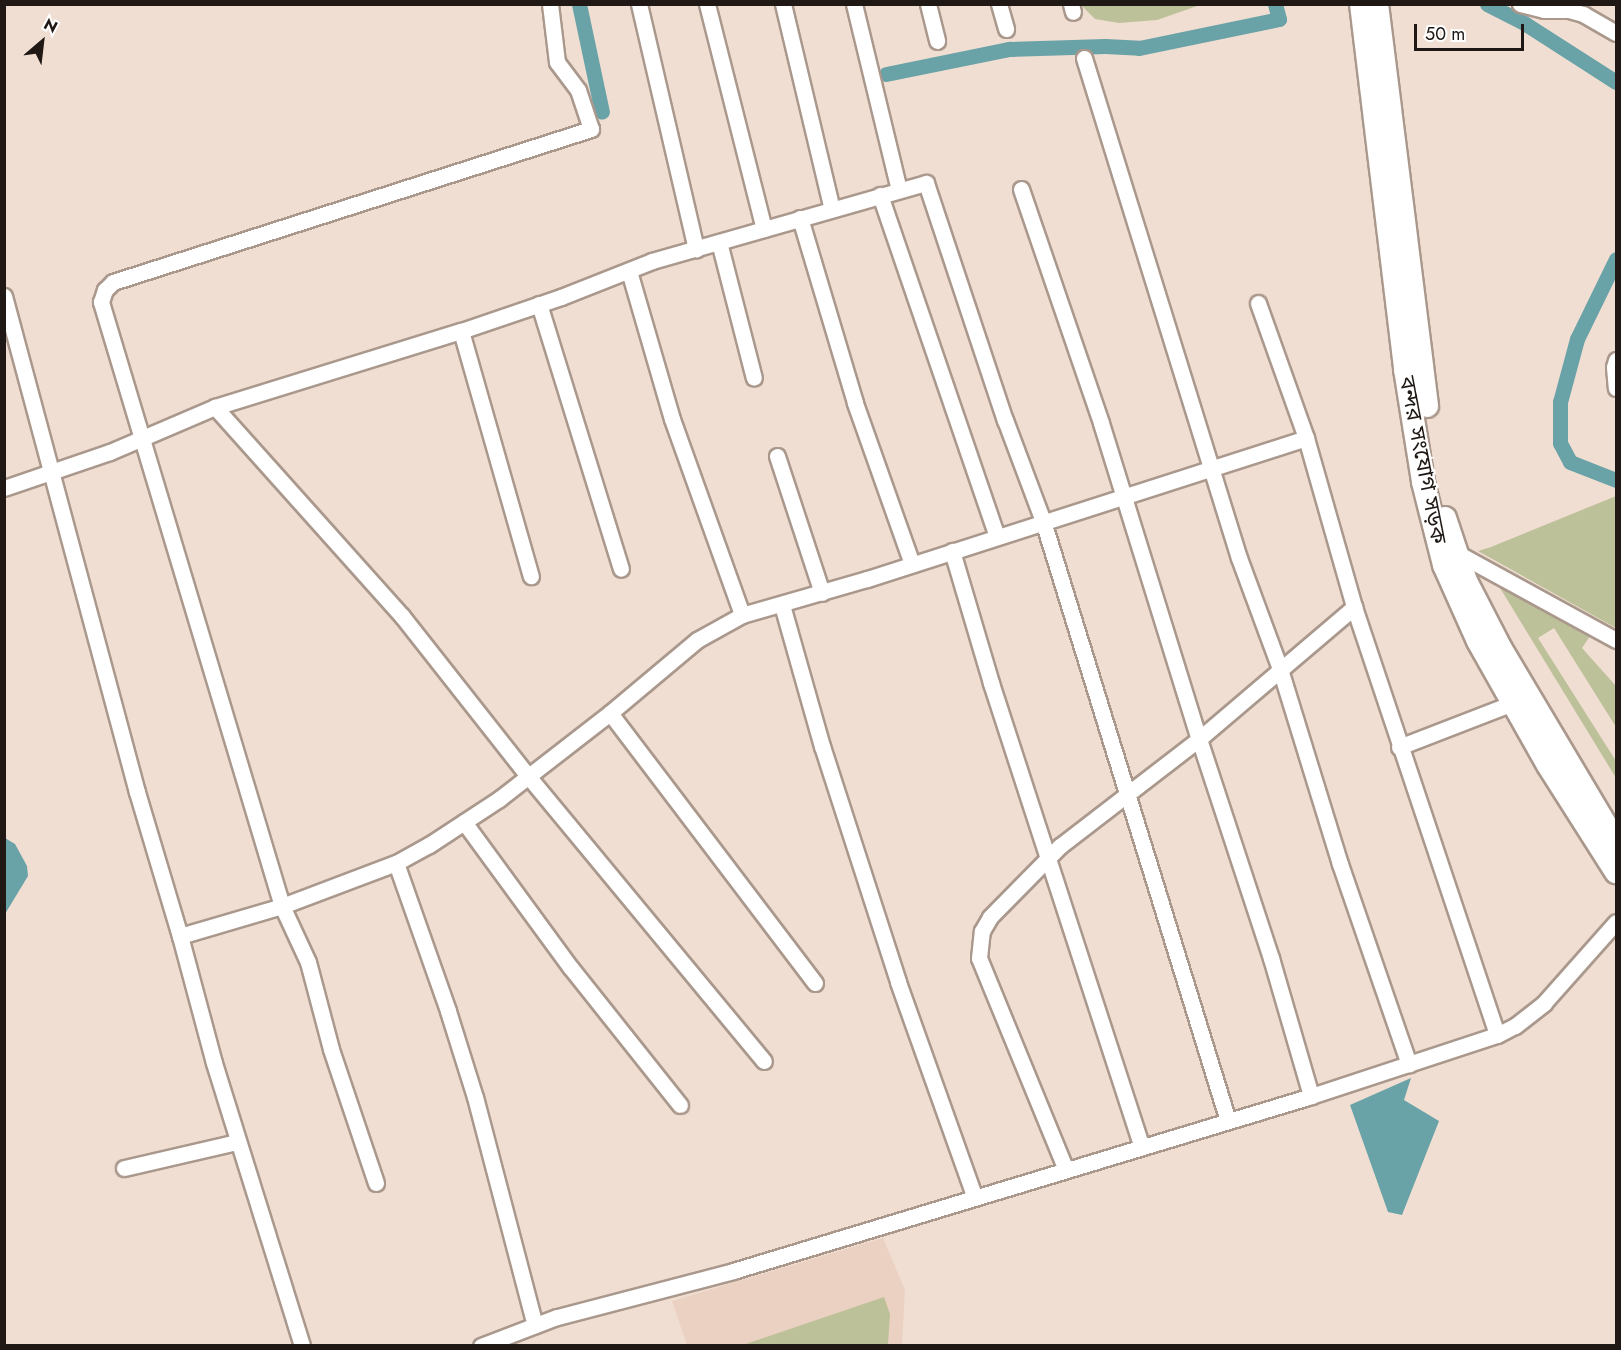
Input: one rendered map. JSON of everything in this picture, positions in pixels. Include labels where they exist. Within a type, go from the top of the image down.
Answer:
[{"type":"highway","name":"বন্দর সংযোগ সড়ক","points":[[1370,9],[1422,379],[1446,521],[1466,581],[1501,649],[1617,842]]},
{"type":"highway","name":"বন্দর সংযোগ সড়ক","points":[[1370,9],[1405,369],[1432,525],[1444,565],[1460,604],[1513,703],[1572,805],[1617,872]]},
{"type":"street","points":[[376,1183],[331,1049],[308,962],[282,906],[100,302],[105,290],[113,282],[591,129],[578,90],[557,62],[553,46],[550,4]]},
{"type":"street","points":[[639,4],[696,249]]},
{"type":"street","points":[[707,4],[764,229]]},
{"type":"street","points":[[783,4],[832,209]]},
{"type":"street","points":[[854,4],[899,190]]},
{"type":"street","points":[[928,4],[937,41]]},
{"type":"street","points":[[999,4],[1006,30]]},
{"type":"street","points":[[1520,4],[1586,9],[1617,33]]},
{"type":"street","points":[[1084,58],[1239,558],[1280,669],[1340,864],[1409,1064]]},
{"type":"street","points":[[4,488],[52,474],[140,440],[215,407],[461,332],[628,271],[696,249],[926,183],[1005,420],[1043,521],[1228,1121]]},
{"type":"street","points":[[1021,189],[1124,496],[1199,739],[1271,958],[1311,1096]]},
{"type":"street","points":[[880,195],[997,536]]},
{"type":"street","points":[[800,218],[855,403],[912,564]]},
{"type":"street","points":[[719,242],[754,378]]},
{"type":"street","points":[[628,271],[672,419],[742,615]]},
{"type":"street","points":[[4,296],[137,792],[237,1142],[302,1346]]},
{"type":"street","points":[[1258,303],[1306,438],[1354,606],[1497,1035]]},
{"type":"street","points":[[539,304],[621,569]]},
{"type":"street","points":[[461,332],[531,576]]},
{"type":"street","points":[[1617,360],[1614,367],[1617,388]]},
{"type":"street","points":[[215,407],[402,616],[528,776],[764,1061]]},
{"type":"street","points":[[180,936],[282,906],[396,863],[464,822],[610,713],[697,640],[742,615],[822,593],[1306,438]]},
{"type":"street","points":[[777,456],[822,593]]},
{"type":"street","points":[[952,551],[991,683],[1142,1147]]},
{"type":"street","points":[[1457,553],[1617,640]]},
{"type":"street","points":[[782,605],[822,746],[898,982],[974,1196]]},
{"type":"street","points":[[1066,1170],[979,958],[980,938],[990,917],[1049,857],[1126,794],[1199,739],[1354,606]]},
{"type":"street","points":[[1400,747],[1513,703]]},
{"type":"street","points":[[610,713],[815,983]]},
{"type":"street","points":[[464,822],[571,968],[680,1105]]},
{"type":"street","points":[[396,863],[448,1011],[475,1097],[535,1325]]},
{"type":"street","points":[[481,1346],[557,1317],[733,1271],[974,1196],[1311,1096],[1497,1035],[1515,1026],[1544,1003],[1617,922]]},
{"type":"street","points":[[124,1168],[237,1142]]},
{"type":"shaded area","points":[[883,1238],[905,1290],[902,1345],[687,1345],[672,1301]]},
{"type":"green space","points":[[1081,5],[1200,5],[1157,20],[1119,23],[1095,19]]},
{"type":"green space","points":[[1616,496],[1616,628],[1478,551],[1491,547]]},
{"type":"green space","points":[[1497,583],[1616,647],[1616,651],[1590,636],[1582,648],[1616,686],[1616,727],[1554,628],[1538,638],[1616,761],[1616,778]]},
{"type":"green space","points":[[884,1297],[890,1314],[888,1345],[743,1345]]},
{"type":"water","points":[[5,838],[15,844],[27,866],[28,876],[5,914]]},
{"type":"water","points":[[1411,1078],[1404,1100],[1439,1121],[1402,1215],[1388,1212],[1350,1105]]},
{"type":"waterway","points":[[579,4],[602,112]]},
{"type":"waterway","points":[[886,74],[1009,49],[1105,46],[1139,48],[1279,19],[1275,4]]},
{"type":"waterway","points":[[1487,4],[1524,23],[1616,82]]},
{"type":"waterway","points":[[1616,259],[1577,339],[1560,402],[1560,443],[1570,462],[1616,480]]}]
